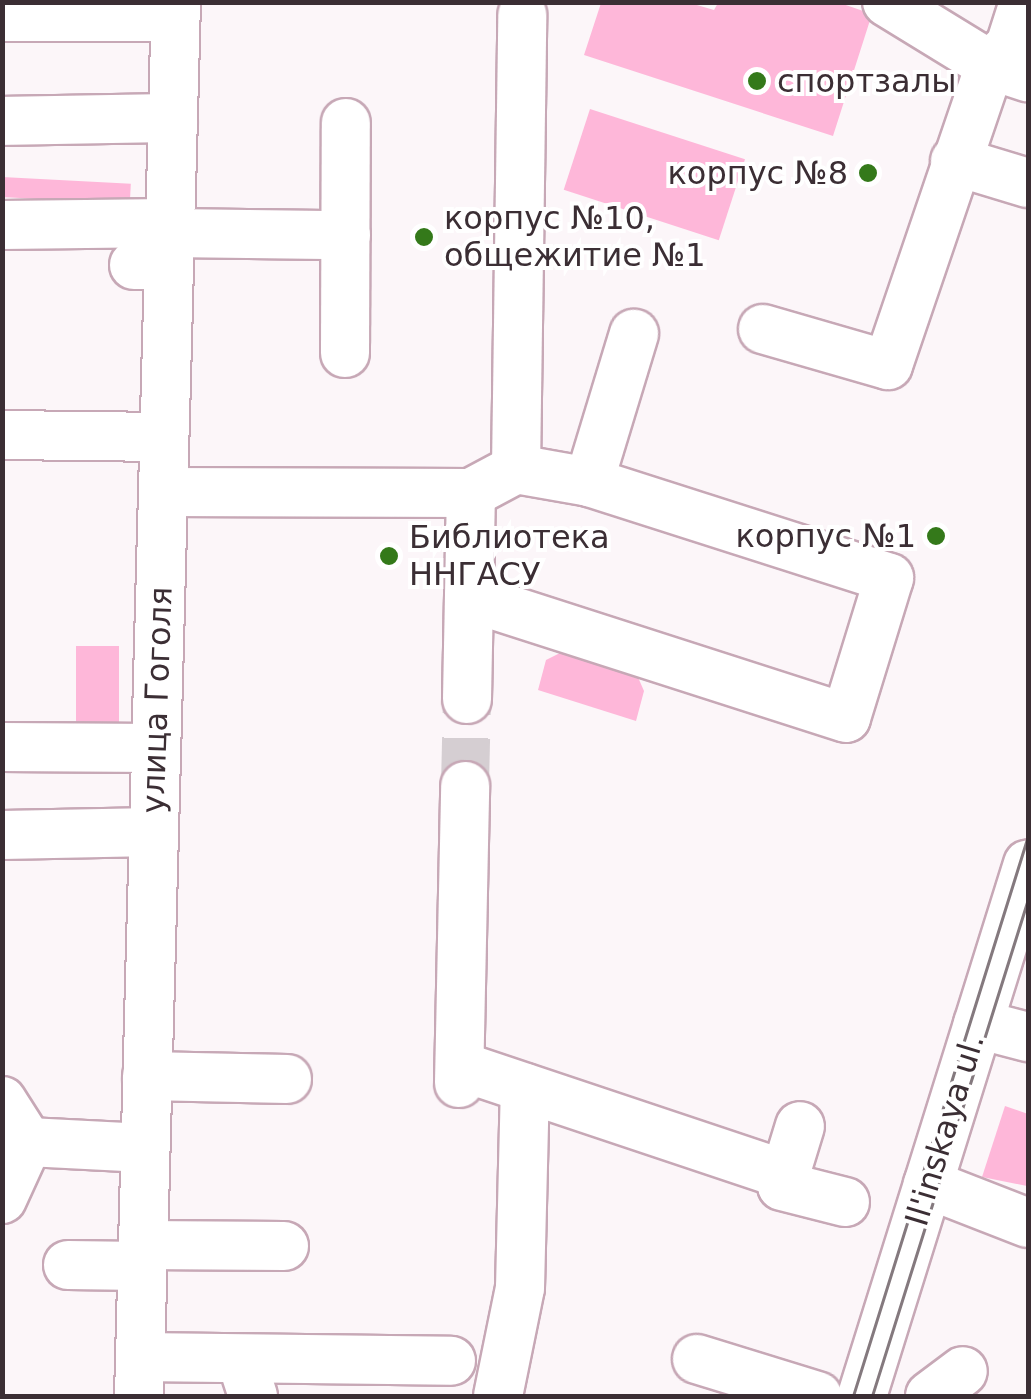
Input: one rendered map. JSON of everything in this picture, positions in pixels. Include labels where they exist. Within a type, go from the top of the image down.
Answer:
[{"type":"street","points":[[887,2],[1009,71]]},
{"type":"street","points":[[763,330],[888,365],[955,160],[1009,71],[1010,46],[1024,2]]},
{"type":"street","points":[[2,18],[176,10]]},
{"type":"street","name":"улица Гоголя","points":[[139,1377],[176,10]]},
{"type":"street","points":[[516,469],[522,15]]},
{"type":"street","points":[[2,121],[172,118]]},
{"type":"street","points":[[345,353],[346,123]]},
{"type":"street","points":[[955,160],[1028,184]]},
{"type":"street","points":[[2,226],[346,235]]},
{"type":"street","points":[[134,265],[150,265],[170,228]]},
{"type":"street","points":[[589,482],[634,334]]},
{"type":"street","points":[[2,434],[164,437]]},
{"type":"street","points":[[163,492],[470,493],[516,469],[589,482],[889,578],[846,718],[469,598]]},
{"type":"street","points":[[467,699],[470,493]]},
{"type":"street","points":[[2,747],[156,748]]},
{"type":"street","points":[[465,786],[459,1075],[525,1088],[785,1175]]},
{"type":"street","points":[[2,835],[154,832]]},
{"type":"street","name":"Il'inskaya ul.","points":[[873,1393],[928,1184],[978,1024],[1019,927],[1028,864]]},
{"type":"street","points":[[978,1024],[1028,1037]]},
{"type":"street","points":[[147,1076],[287,1079]]},
{"type":"street","points":[[498,1396],[520,1288],[525,1088]]},
{"type":"street","points":[[2,1100],[28,1142]]},
{"type":"street","points":[[800,1126],[782,1186],[845,1202]]},
{"type":"street","points":[[28,1142],[145,1148]]},
{"type":"street","points":[[2,1199],[28,1142]]},
{"type":"street","points":[[928,1184],[1028,1223]]},
{"type":"street","points":[[68,1265],[142,1255],[284,1246]]},
{"type":"street","points":[[698,1358],[817,1396]]},
{"type":"street","points":[[139,1377],[247,1378],[452,1362]]},
{"type":"shaded area","name":"спортзалы","points":[[837,2],[872,14],[833,136],[584,55],[601,3],[690,3],[714,10],[718,3]]},
{"type":"shaded area","points":[[590,109],[745,159],[719,240],[564,190]]},
{"type":"shaded area","points":[[2,177],[131,184],[130,204],[2,197]]},
{"type":"shaded area","points":[[76,646],[119,646],[119,738],[76,738]]},
{"type":"shaded area","points":[[562,652],[637,675],[644,691],[636,721],[538,690],[546,660]]},
{"type":"shaded area","points":[[1005,1106],[1028,1114],[1027,1186],[982,1177]]},
{"type":"tunnel","points":[[465,786],[467,699]]},
{"type":"tram line","points":[[853,1396],[1028,836]]},
{"type":"tram line","points":[[872,1396],[1028,899]]},
{"type":"place","name":"спортзалы","points":[[757,81]]},
{"type":"place","name":"корпус №8","points":[[868,173]]},
{"type":"place","name":"корпус №10, общежитие №1","points":[[424,237]]},
{"type":"place","name":"корпус №1","points":[[936,536]]},
{"type":"place","name":"Библиотека ННГАСУ","points":[[389,556]]}]
